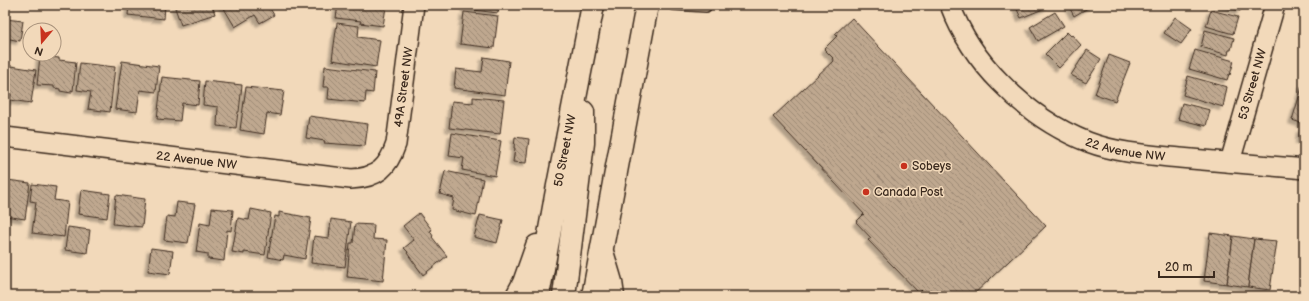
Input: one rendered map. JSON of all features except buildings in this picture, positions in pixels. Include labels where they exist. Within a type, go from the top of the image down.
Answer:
[{"type":"main road","name":"50 Street NW","points":[[538,296],[593,5]]},
{"type":"main road","points":[[593,296],[648,5]]},
{"type":"main road","points":[[564,296],[583,143],[584,57]]},
{"type":"main road","points":[[517,296],[524,282],[556,196]]},
{"type":"main road","points":[[602,252],[614,296]]},
{"type":"street","name":"49A Street NW","points":[[385,166],[396,144],[414,5]]},
{"type":"street","name":"22 Avenue NW","points":[[950,5],[962,31],[978,56],[992,74],[1011,93],[1030,110],[1052,124],[1089,142],[1120,151],[1304,168]]},
{"type":"street","name":"53 Street NW","points":[[1230,162],[1275,5]]},
{"type":"street","name":"22 Avenue NW","points":[[5,137],[351,179],[368,177],[376,174],[385,166]]},
{"type":"lane","points":[[673,5],[706,7],[704,5]]},
{"type":"place","name":"Sobeys","points":[[904,166]]},
{"type":"place","name":"Canada Post","points":[[866,192]]}]
